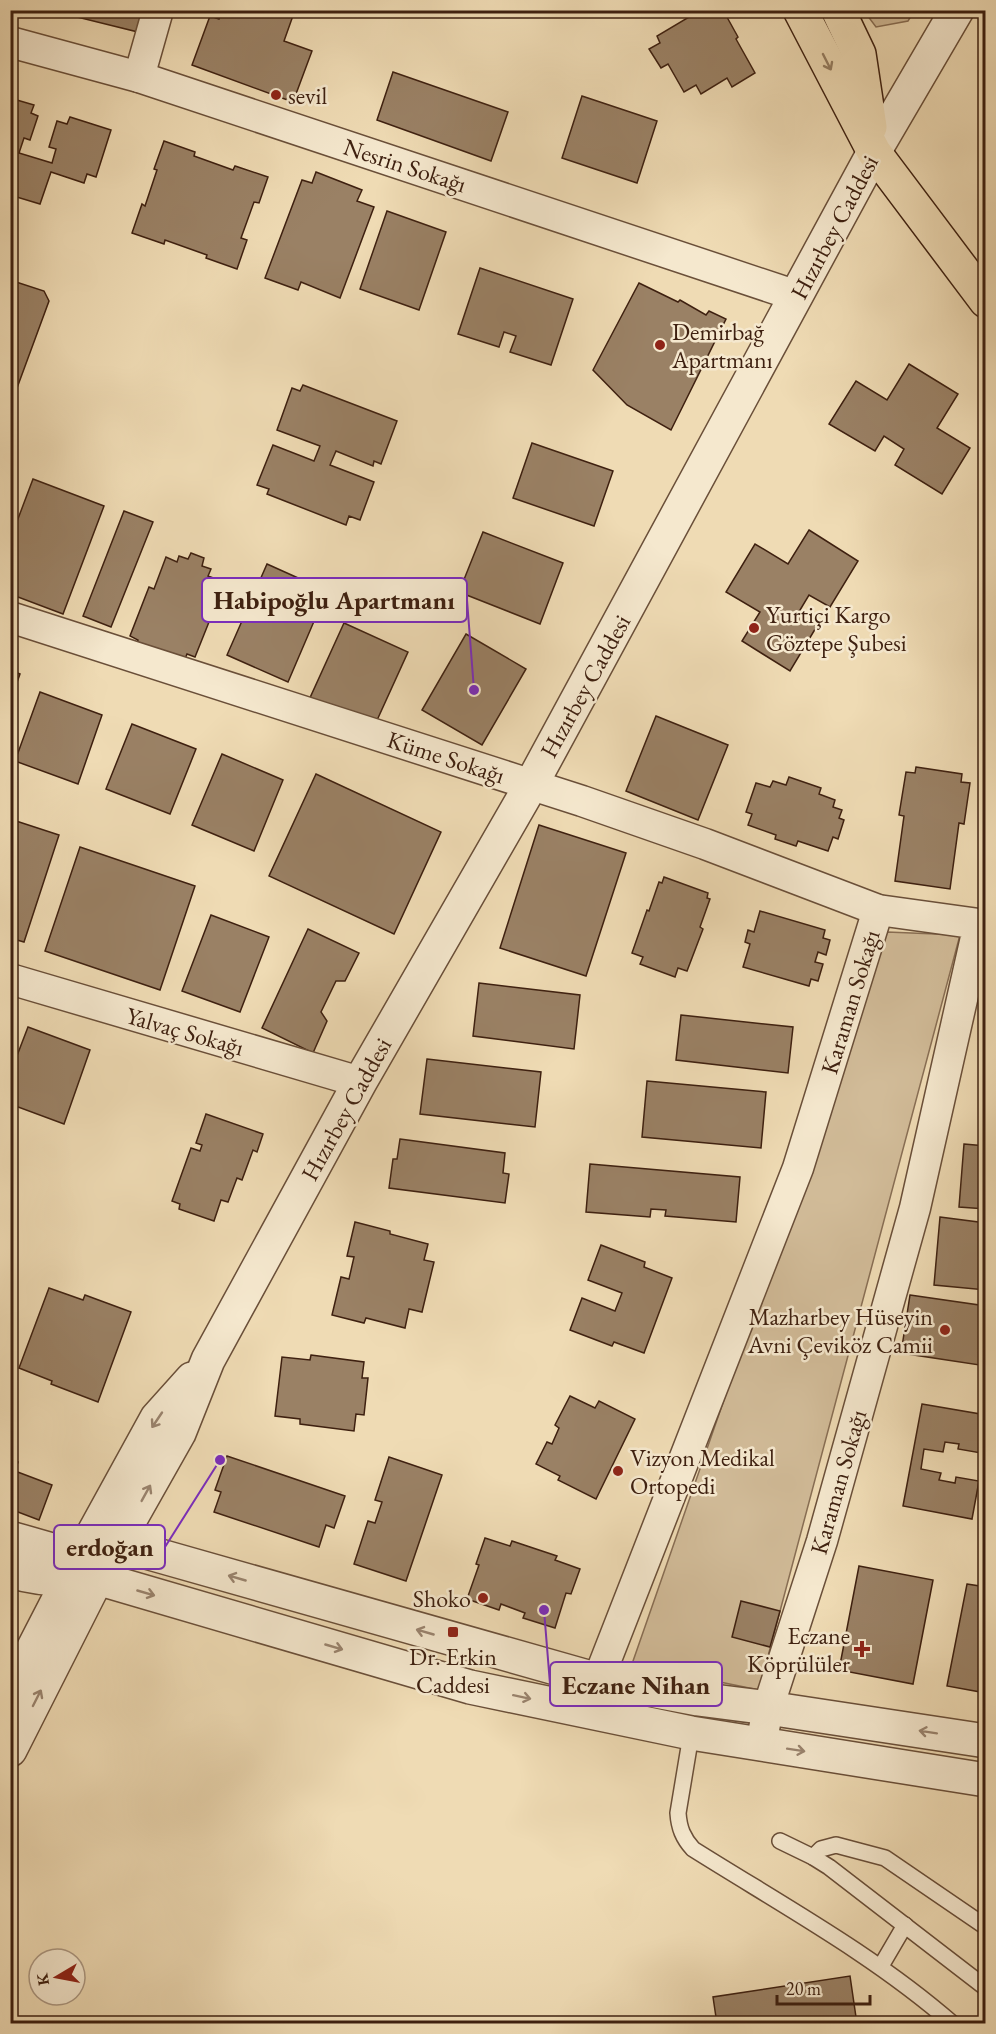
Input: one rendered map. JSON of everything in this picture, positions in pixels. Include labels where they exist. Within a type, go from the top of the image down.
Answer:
[{"type":"main road","points":[[800,10],[874,152],[986,302]]},
{"type":"main road","points":[[838,10],[860,54],[874,152]]},
{"type":"street","points":[[140,77],[158,10]]},
{"type":"street","name":"Hızırbey Caddesi","points":[[82,1572],[118,1544],[179,1433],[208,1359],[360,1083],[531,785],[874,152],[957,10]]},
{"type":"street","name":"Nesrin Sokağı","points":[[10,42],[140,77],[797,296]]},
{"type":"street","name":"Küme Sokağı","points":[[10,617],[531,785],[705,844],[878,910]]},
{"type":"street","name":"Karaman Sokağı","points":[[598,1680],[798,1168],[878,910],[979,924],[915,1208],[822,1541],[768,1708],[761,1744]]},
{"type":"street","name":"Yalvaç Sokağı","points":[[10,980],[360,1083]]},
{"type":"street","name":"Hızırbey Caddesi","points":[[10,1694],[82,1572],[158,1418],[208,1359]]},
{"type":"street","points":[[10,1538],[82,1572],[470,1687],[691,1733],[986,1780]]},
{"type":"street","points":[[118,1544],[598,1680],[698,1699],[986,1740]]},
{"type":"street","points":[[10,1571],[39,1578],[82,1572]]},
{"type":"street","points":[[10,1750],[82,1572]]},
{"type":"lane","points":[[698,1699],[678,1813],[683,1836],[688,1843],[693,1849],[881,1966],[953,2024]]},
{"type":"lane","points":[[780,1841],[813,1857],[986,1988]]},
{"type":"lane","points":[[813,1857],[821,1849],[836,1845],[885,1858],[986,1927]]},
{"type":"lane","points":[[881,1966],[905,1925]]},
{"type":"shaded area","points":[[864,11],[914,11],[908,21],[876,27]]},
{"type":"shaded area","points":[[887,932],[960,935],[759,1690],[632,1664]]},
{"type":"building","points":[[79,10],[143,10],[138,32],[77,17]]},
{"type":"building","points":[[222,10],[295,10],[284,41],[312,51],[293,102],[192,65],[210,16],[219,19]]},
{"type":"building","points":[[710,10],[723,10],[755,73],[732,87],[727,78],[701,94],[696,85],[684,92],[668,64],[661,68],[649,49],[660,43],[657,36],[699,11],[702,16]]},
{"type":"building","points":[[393,72],[508,112],[491,161],[377,120]]},
{"type":"building","points":[[582,96],[657,121],[637,183],[562,158]]},
{"type":"building","points":[[10,98],[34,105],[31,113],[38,116],[30,140],[24,138],[19,153],[52,163],[56,149],[49,147],[57,121],[67,124],[70,117],[111,130],[96,177],[87,174],[84,183],[51,172],[40,204],[10,195]]},
{"type":"building","points":[[164,141],[195,152],[194,156],[233,170],[235,166],[268,177],[259,203],[254,202],[241,238],[247,240],[237,269],[165,240],[164,244],[132,233],[142,204],[145,206]]},
{"type":"building","points":[[316,172],[362,190],[357,201],[374,207],[340,298],[301,282],[298,290],[265,278],[302,180],[312,183]]},
{"type":"building","points":[[387,211],[446,232],[419,310],[360,289]]},
{"type":"building","points":[[480,268],[573,299],[551,365],[510,352],[516,336],[504,332],[499,347],[458,334]]},
{"type":"building","points":[[10,280],[44,291],[49,301],[10,407]]},
{"type":"building","name":"Demirbağ Apartmanı","points":[[639,283],[678,302],[680,300],[706,315],[709,311],[726,319],[671,430],[627,405],[593,370]]},
{"type":"building","points":[[909,364],[958,394],[937,428],[970,448],[942,494],[895,465],[904,449],[884,436],[875,451],[829,424],[856,381],[887,400]]},
{"type":"building","points":[[303,385],[397,421],[381,464],[374,461],[373,466],[336,451],[330,465],[374,482],[360,520],[349,516],[346,525],[267,494],[269,489],[257,485],[273,445],[314,461],[320,446],[277,430],[292,388],[300,391]]},
{"type":"building","points":[[532,443],[613,471],[594,526],[513,498]]},
{"type":"building","points":[[33,479],[104,506],[63,614],[10,594],[10,540]]},
{"type":"building","points":[[124,511],[153,522],[111,627],[83,616]]},
{"type":"building","points":[[809,530],[858,561],[830,607],[809,595],[797,615],[817,626],[790,671],[742,641],[760,612],[726,592],[755,544],[788,564]]},
{"type":"building","points":[[483,532],[563,563],[540,624],[459,592]]},
{"type":"building","points":[[191,553],[204,558],[202,566],[211,569],[208,576],[216,579],[205,609],[213,612],[195,657],[187,654],[183,664],[136,645],[138,640],[130,636],[149,587],[154,589],[166,557],[177,562],[179,556],[188,559]]},
{"type":"building","points":[[267,564],[327,591],[288,682],[227,655]]},
{"type":"building","points":[[344,623],[408,652],[373,729],[309,700]]},
{"type":"building","points":[[466,634],[526,669],[482,745],[422,710]]},
{"type":"building","points":[[10,670],[20,674],[10,702]]},
{"type":"building","points":[[40,692],[102,715],[78,784],[15,761]]},
{"type":"building","points":[[656,716],[728,745],[698,820],[626,791]]},
{"type":"building","points":[[132,724],[196,749],[170,814],[106,789]]},
{"type":"building","points":[[222,754],[283,780],[254,851],[192,825]]},
{"type":"building","points":[[916,767],[962,774],[961,782],[970,783],[964,824],[959,823],[950,889],[895,881],[904,816],[899,815],[906,772],[915,773]]},
{"type":"building","points":[[316,774],[441,832],[394,934],[269,876]]},
{"type":"building","points":[[789,777],[821,788],[819,794],[835,800],[833,807],[842,810],[839,818],[844,820],[838,839],[833,837],[828,851],[798,841],[796,846],[775,839],[776,835],[748,825],[752,814],[746,812],[756,783],[770,787],[773,781],[786,785]]},
{"type":"building","points":[[10,819],[59,835],[24,942],[10,938]]},
{"type":"building","points":[[539,825],[626,853],[586,976],[500,948]]},
{"type":"building","points":[[80,847],[195,886],[160,990],[45,951]]},
{"type":"building","points":[[664,877],[708,893],[707,898],[710,899],[700,927],[703,929],[687,971],[678,968],[675,977],[640,964],[643,957],[632,953],[647,910],[649,911],[659,882],[662,883]]},
{"type":"building","points":[[760,911],[825,930],[823,938],[830,940],[826,955],[818,952],[815,962],[823,964],[818,981],[811,979],[809,986],[743,967],[750,944],[745,942],[748,930],[754,932]]},
{"type":"building","points":[[211,915],[269,937],[240,1012],[182,991]]},
{"type":"building","points":[[308,929],[359,953],[345,981],[336,981],[321,1012],[327,1021],[313,1053],[262,1028]]},
{"type":"building","points":[[479,983],[580,995],[574,1049],[473,1036]]},
{"type":"building","points":[[681,1015],[793,1027],[788,1073],[676,1060]]},
{"type":"building","points":[[28,1027],[90,1050],[64,1124],[10,1104],[10,1074]]},
{"type":"building","points":[[427,1059],[541,1072],[535,1127],[420,1114]]},
{"type":"building","points":[[647,1081],[766,1092],[761,1148],[642,1137]]},
{"type":"building","points":[[206,1114],[263,1134],[257,1152],[253,1150],[242,1180],[237,1178],[228,1202],[221,1200],[214,1221],[179,1209],[180,1204],[172,1201],[191,1148],[200,1151],[202,1145],[196,1143]]},
{"type":"building","points":[[400,1139],[505,1153],[503,1173],[509,1174],[505,1203],[389,1188],[393,1159],[397,1159]]},
{"type":"building","points":[[964,1144],[986,1146],[986,1209],[959,1207]]},
{"type":"building","points":[[590,1164],[740,1177],[736,1222],[665,1216],[666,1210],[651,1209],[650,1217],[586,1212]]},
{"type":"building","points":[[940,1217],[986,1223],[986,1290],[934,1285]]},
{"type":"building","points":[[355,1222],[428,1244],[424,1260],[434,1262],[422,1312],[409,1309],[405,1328],[366,1318],[364,1323],[332,1315],[341,1277],[349,1279],[354,1257],[347,1256]]},
{"type":"building","points":[[601,1245],[645,1262],[644,1267],[672,1278],[644,1353],[614,1342],[612,1346],[570,1330],[582,1298],[615,1311],[622,1293],[588,1280]]},
{"type":"building","points":[[49,1288],[83,1300],[85,1295],[131,1312],[98,1402],[51,1384],[52,1381],[19,1368]]},
{"type":"building","name":"Mazharbey Hüseyin Avni Çeviköz Camii","points":[[910,1295],[986,1306],[986,1366],[901,1353]]},
{"type":"building","points":[[311,1355],[364,1362],[362,1378],[368,1378],[364,1415],[356,1414],[354,1431],[300,1424],[300,1419],[275,1416],[282,1357],[310,1360]]},
{"type":"building","points":[[570,1396],[595,1408],[599,1401],[635,1419],[596,1499],[558,1480],[560,1476],[536,1464],[547,1442],[552,1444],[559,1428],[555,1425]]},
{"type":"building","points":[[922,1404],[986,1415],[986,1430],[981,1453],[958,1449],[959,1444],[945,1442],[943,1452],[924,1449],[921,1469],[941,1473],[939,1480],[955,1483],[956,1477],[979,1481],[972,1519],[903,1506]]},
{"type":"building","points":[[227,1456],[345,1496],[334,1528],[326,1525],[319,1547],[214,1512],[221,1492],[215,1490]]},
{"type":"building","points":[[389,1457],[442,1475],[406,1581],[354,1564],[368,1521],[375,1523],[382,1502],[375,1500]]},
{"type":"building","points":[[10,1460],[18,1462],[15,1471],[52,1485],[39,1520],[10,1509]]},
{"type":"building","points":[[485,1538],[510,1546],[512,1541],[557,1556],[555,1560],[580,1569],[571,1594],[566,1593],[555,1628],[523,1618],[525,1613],[501,1604],[499,1610],[467,1599],[479,1565],[476,1564]]},
{"type":"building","points":[[859,1566],[933,1580],[913,1684],[839,1670]]},
{"type":"building","points":[[967,1584],[986,1587],[986,1693],[947,1686]]},
{"type":"building","points":[[741,1601],[780,1611],[770,1647],[732,1637]]},
{"type":"building","points":[[850,1976],[857,2024],[717,2024],[713,1997]]},
{"type":"place","name":"sevil","points":[[276,95]]},
{"type":"place","name":"Demirbağ Apartmanı","points":[[660,345]]},
{"type":"place","name":"Yurtiçi Kargo Göztepe Şubesi","points":[[754,628]]},
{"type":"place","name":"Habipoğlu Apartmanı","points":[[474,690]]},
{"type":"place","name":"Mazharbey Hüseyin Avni Çeviköz Camii","points":[[945,1330]]},
{"type":"place","name":"erdoğan","points":[[220,1460]]},
{"type":"place","name":"Vizyon Medikal Ortopedi","points":[[618,1471]]},
{"type":"place","name":"Shoko","points":[[483,1598]]},
{"type":"place","name":"Eczane Nihan","points":[[544,1610]]},
{"type":"place","name":"Dr. Erkin Caddesi","points":[[453,1632]]},
{"type":"place","name":"Eczane Köprülüler","points":[[862,1649]]}]
